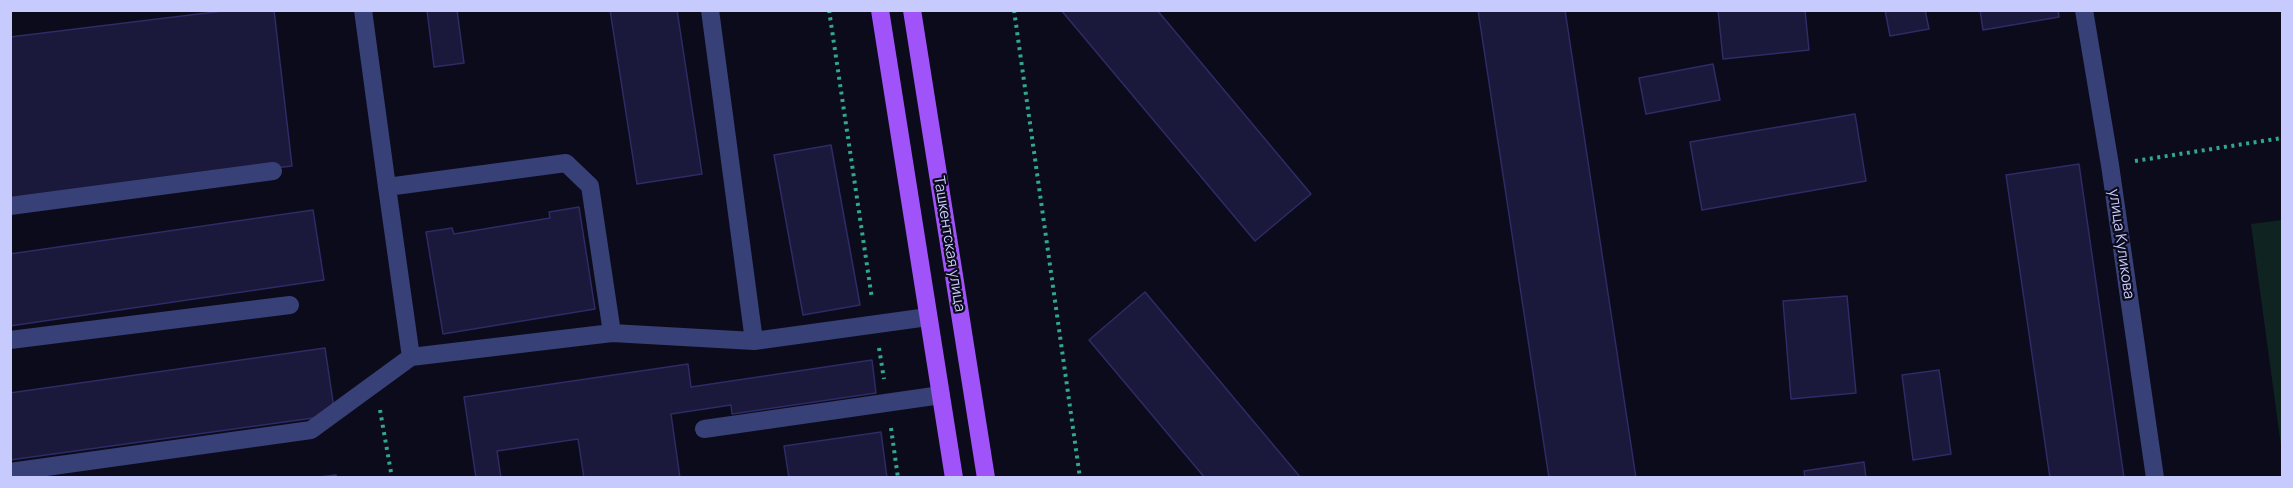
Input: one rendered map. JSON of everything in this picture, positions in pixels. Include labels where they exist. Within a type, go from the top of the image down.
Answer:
[{"type":"main road","points":[[880,10],[954,477]]},
{"type":"main road","name":"Ташкентская улица","points":[[912,10],[986,477]]},
{"type":"street","points":[[363,10],[411,357]]},
{"type":"street","points":[[710,10],[754,341]]},
{"type":"street","name":"улица Куликова","points":[[2084,10],[2110,165],[2155,477]]},
{"type":"street","points":[[387,187],[567,163],[590,186],[612,333]]},
{"type":"street","points":[[10,206],[273,171]]},
{"type":"street","points":[[10,340],[290,306]]},
{"type":"street","points":[[10,471],[311,430],[411,357],[612,333],[754,341],[928,317]]},
{"type":"street","points":[[704,429],[940,395]]},
{"type":"path","points":[[830,10],[898,477]]},
{"type":"path","points":[[1014,10],[1080,477]]},
{"type":"path","points":[[2110,165],[2283,138]]},
{"type":"path","points":[[376,381],[392,477]]},
{"type":"green space","points":[[2282,220],[2282,453],[2251,224]]},
{"type":"building","points":[[231,10],[274,10],[292,166],[10,199],[10,37]]},
{"type":"building","points":[[427,10],[457,10],[464,63],[434,67]]},
{"type":"building","points":[[610,10],[677,10],[702,174],[637,184]]},
{"type":"building","points":[[1061,10],[1157,10],[1311,194],[1255,241]]},
{"type":"building","points":[[1478,10],[1565,10],[1636,478],[1549,478]]},
{"type":"building","points":[[1718,10],[1805,10],[1809,50],[1723,59]]},
{"type":"building","points":[[1885,10],[1925,10],[1929,29],[1890,36]]},
{"type":"building","points":[[1980,10],[2058,10],[2059,17],[1983,30]]},
{"type":"building","points":[[1713,64],[1720,100],[1646,114],[1639,78]]},
{"type":"building","points":[[1855,114],[1866,181],[1702,210],[1690,142]]},
{"type":"building","points":[[831,145],[860,305],[803,315],[774,155]]},
{"type":"building","points":[[2079,164],[2124,478],[2050,478],[2006,175]]},
{"type":"building","points":[[579,207],[595,309],[443,334],[426,232],[452,228],[454,234],[550,218],[549,212]]},
{"type":"building","points":[[313,210],[324,280],[10,326],[10,254]]},
{"type":"building","points":[[1145,292],[1301,478],[1205,478],[1089,340]]},
{"type":"building","points":[[1847,296],[1856,393],[1791,399],[1783,301]]},
{"type":"building","points":[[325,348],[335,415],[10,460],[10,393]]},
{"type":"building","points":[[872,360],[876,393],[732,414],[731,405],[671,414],[680,478],[584,478],[578,439],[497,451],[501,478],[476,478],[464,397],[688,364],[691,387]]},
{"type":"building","points":[[1939,370],[1951,454],[1913,460],[1902,375]]},
{"type":"building","points":[[881,432],[887,478],[789,478],[784,446]]},
{"type":"building","points":[[1864,462],[1866,478],[1805,478],[1804,471]]},
{"type":"building","points":[[336,475],[337,478],[311,478]]}]
